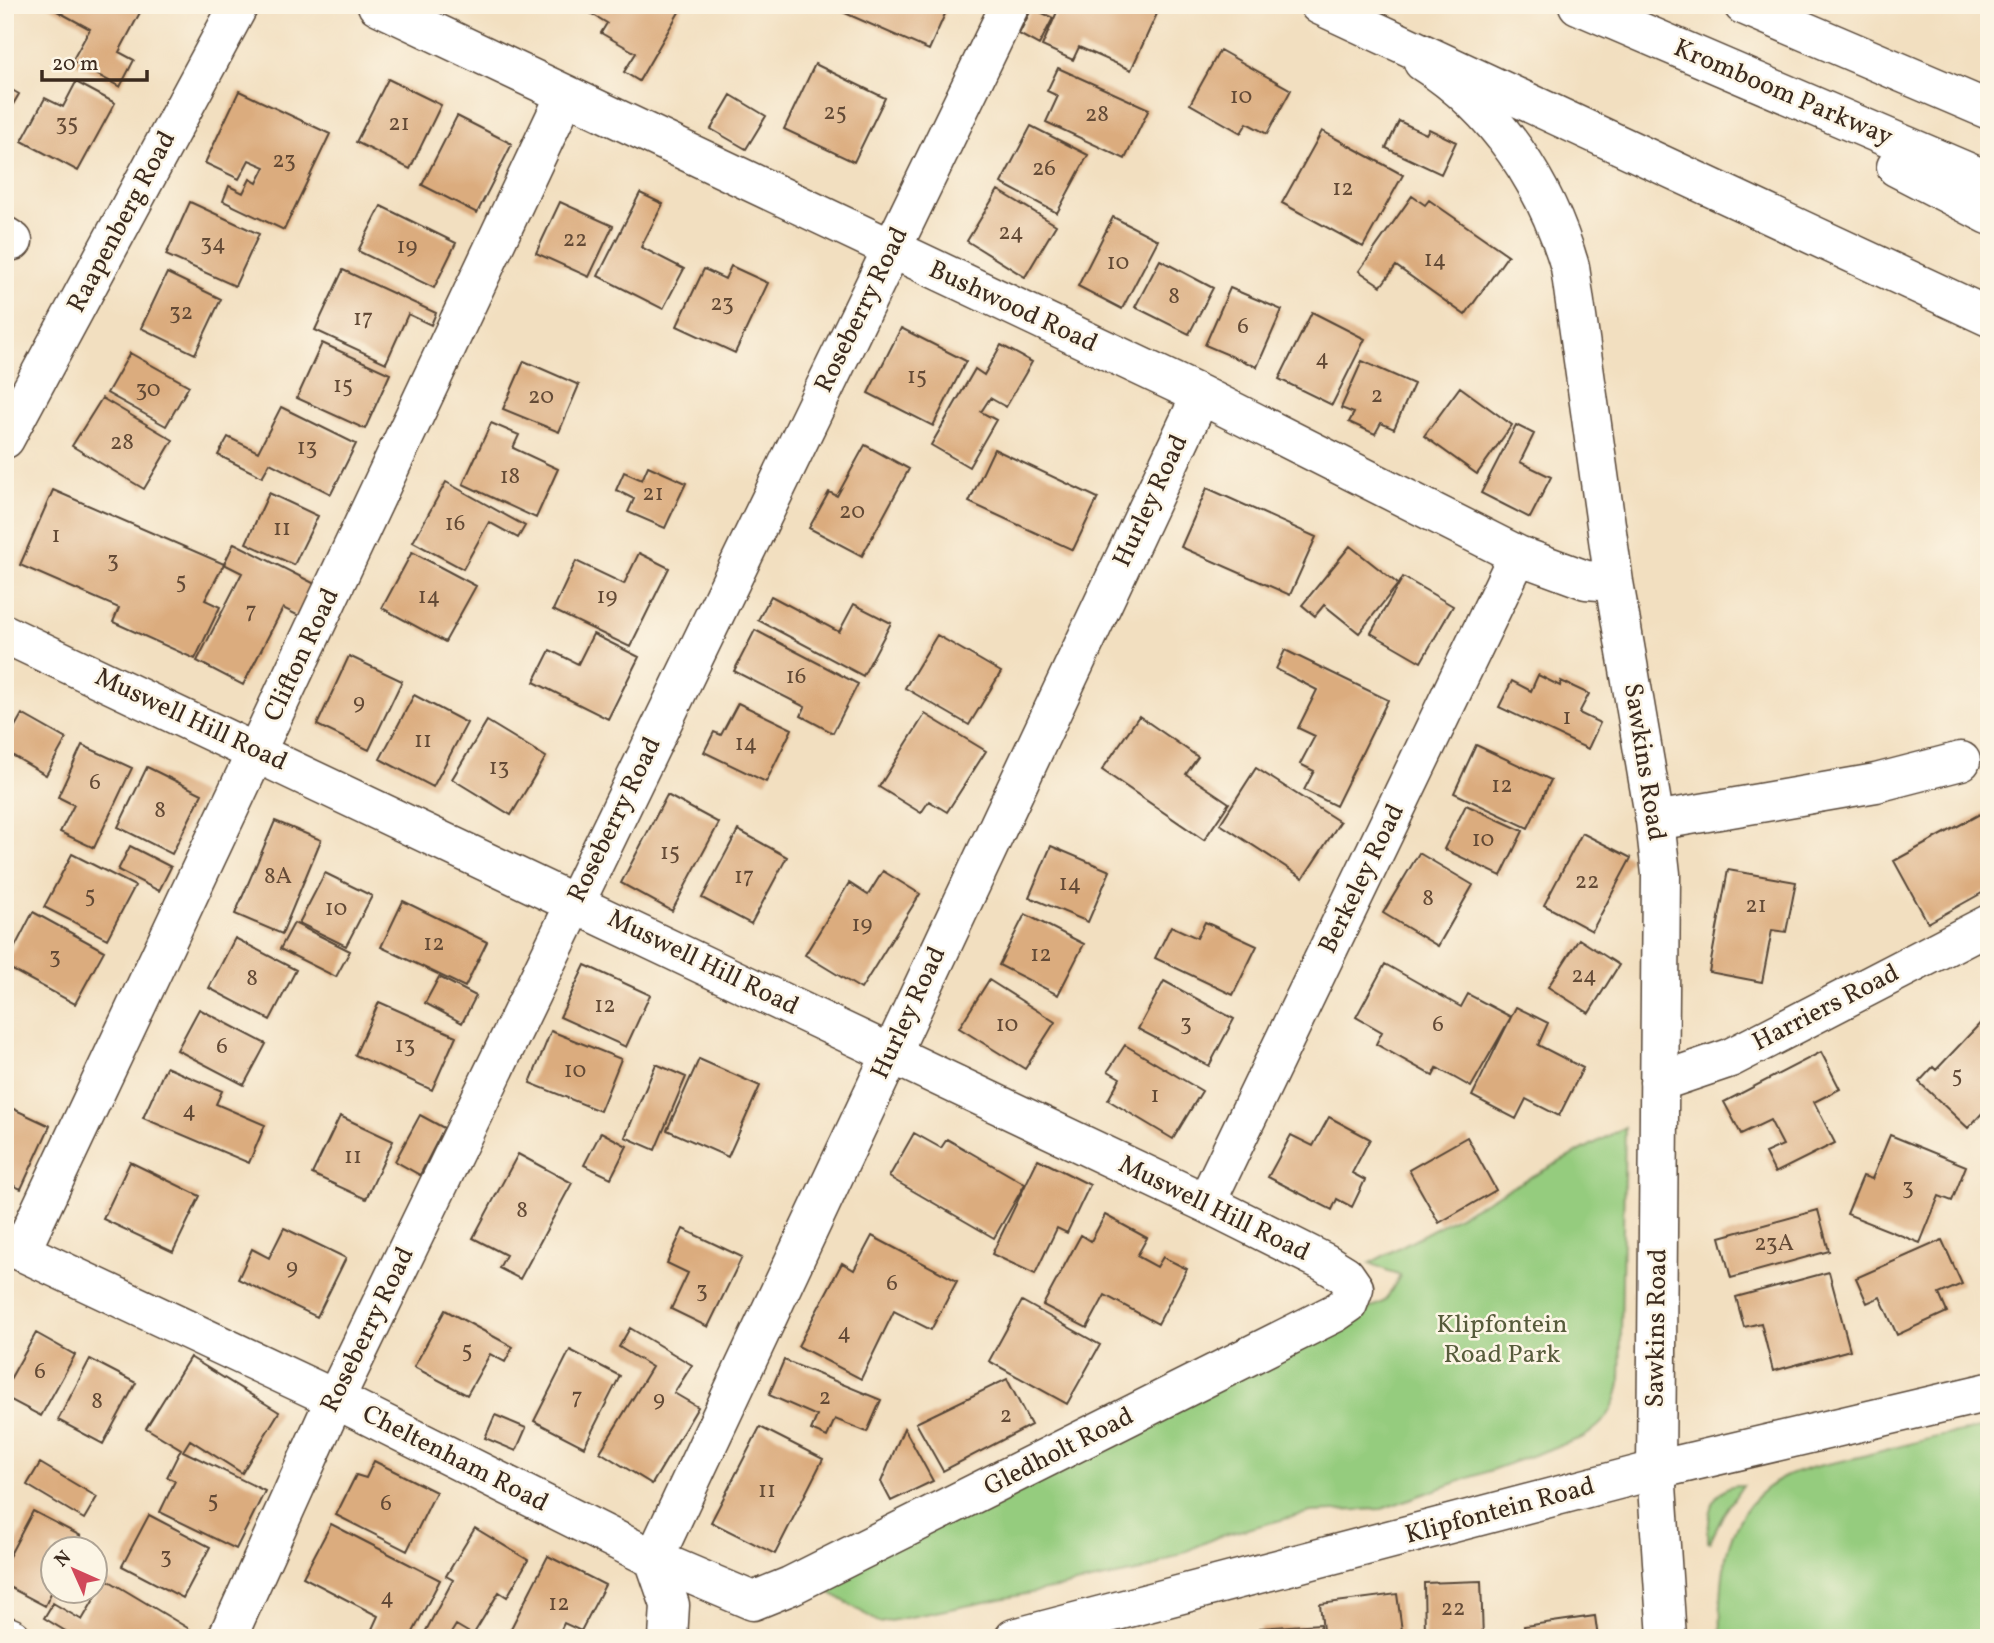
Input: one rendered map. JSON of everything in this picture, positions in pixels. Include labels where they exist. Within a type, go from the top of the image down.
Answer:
[{"type":"main road","name":"Raapenberg Road","points":[[5,439],[239,5]]},
{"type":"main road","name":"Bushwood Road","points":[[377,5],[1201,395],[1518,555],[1586,580],[1614,582]]},
{"type":"main road","name":"Roseberry Road","points":[[228,1638],[335,1399],[1010,5]]},
{"type":"main road","name":"Sawkins Road","points":[[1319,5],[1365,25],[1434,69],[1486,112],[1522,159],[1560,232],[1570,267],[1614,582],[1656,821],[1661,874],[1656,1470],[1667,1638]]},
{"type":"main road","points":[[1743,5],[1989,110]]},
{"type":"main road","points":[[1595,12],[1989,215]]},
{"type":"main road","name":"Kromboom Parkway","points":[[1595,12],[1989,181]]},
{"type":"main road","points":[[1365,25],[1989,317]]},
{"type":"main road","name":"Clifton Road","points":[[13,1248],[257,750],[565,96]]},
{"type":"main road","name":"Hurley Road","points":[[654,1559],[1201,395]]},
{"type":"main road","name":"Berkeley Road","points":[[1206,1203],[1518,555]]},
{"type":"main road","name":"Muswell Hill Road","points":[[5,634],[257,750],[1206,1203],[1324,1262],[1345,1275],[1354,1288]]},
{"type":"main road","points":[[1656,821],[1876,783],[1961,761]]},
{"type":"main road","name":"Harriers Road","points":[[1659,1082],[1730,1058],[1989,924]]},
{"type":"main road","name":"Cheltenham Road","points":[[13,1248],[335,1399],[654,1559],[753,1601]]},
{"type":"main road","name":"Gledholt Road","points":[[753,1601],[815,1574],[1335,1314],[1348,1304],[1354,1288]]},
{"type":"main road","name":"Klipfontein Road","points":[[1014,1638],[1656,1470],[1989,1392]]},
{"type":"main road","points":[[654,1559],[670,1605],[668,1638]]},
{"type":"main road","points":[[5,1634],[12,1638]]},
{"type":"green space","name":"Klipfontein Road Park","points":[[1625,1127],[1620,1383],[1608,1414],[1584,1437],[1382,1509],[1311,1512],[1217,1537],[1146,1570],[880,1623],[813,1582],[1385,1301],[1400,1276],[1370,1263]]},
{"type":"green space","points":[[1989,1428],[1989,1638],[1721,1638],[1721,1591],[1729,1545],[1737,1524],[1749,1505],[1765,1489],[1787,1476],[1813,1467],[1939,1436]]},
{"type":"green space","points":[[1743,1485],[1708,1542],[1710,1513],[1717,1496],[1732,1486]]},
{"type":"building","points":[[46,5],[144,5],[119,52],[134,60],[120,87],[72,61],[90,29]]},
{"type":"building","points":[[590,5],[682,7],[639,81],[624,72],[636,53],[601,33],[607,23],[587,11]]},
{"type":"building","points":[[840,5],[949,5],[929,50],[838,10]]},
{"type":"building","points":[[1060,5],[1161,5],[1131,70],[1079,47],[1073,60],[1042,46]]},
{"type":"building","points":[[1032,8],[1053,18],[1039,45],[1019,34]]},
{"type":"building","points":[[1220,50],[1291,90],[1267,134],[1247,123],[1241,133],[1190,104]]},
{"type":"building","points":[[815,64],[885,98],[854,162],[784,129]]},
{"type":"building","points":[[1058,68],[1149,109],[1125,159],[1046,122],[1058,96],[1047,91]]},
{"type":"building","points":[[388,79],[441,105],[410,169],[356,142]]},
{"type":"building","points":[[76,82],[115,103],[78,171],[22,141],[45,98],[63,107]]},
{"type":"building","points":[[5,86],[19,94],[5,118]]},
{"type":"building","points":[[239,91],[330,134],[284,230],[223,201],[229,186],[243,193],[250,179],[257,183],[265,167],[249,160],[239,179],[205,163]]},
{"type":"building","points":[[731,95],[766,116],[746,149],[711,129]]},
{"type":"building","points":[[457,116],[512,144],[477,213],[422,185]]},
{"type":"building","points":[[1399,121],[1426,134],[1429,129],[1456,142],[1441,174],[1386,148]]},
{"type":"building","points":[[1031,126],[1088,155],[1057,213],[1001,183]]},
{"type":"building","points":[[1322,131],[1403,175],[1363,247],[1282,203]]},
{"type":"building","points":[[998,190],[1056,225],[1025,277],[967,241]]},
{"type":"building","points":[[640,193],[663,204],[641,247],[684,269],[663,309],[598,276]]},
{"type":"building","points":[[1412,196],[1425,205],[1429,200],[1508,255],[1465,315],[1396,266],[1381,286],[1359,271]]},
{"type":"building","points":[[190,202],[259,234],[235,286],[166,255]]},
{"type":"building","points":[[560,202],[613,226],[589,277],[536,253]]},
{"type":"building","points":[[381,206],[456,243],[434,288],[358,251]]},
{"type":"building","points":[[1113,217],[1158,240],[1122,309],[1078,286]]},
{"type":"building","points":[[1160,260],[1213,288],[1189,334],[1135,307]]},
{"type":"building","points":[[731,266],[768,283],[735,353],[677,326],[704,269],[725,279]]},
{"type":"building","points":[[343,270],[436,313],[431,325],[408,314],[386,363],[315,330]]},
{"type":"building","points":[[167,273],[221,299],[195,354],[141,328]]},
{"type":"building","points":[[1230,288],[1282,310],[1257,367],[1205,345]]},
{"type":"building","points":[[1312,312],[1365,339],[1332,405],[1279,379]]},
{"type":"building","points":[[901,328],[966,361],[933,426],[868,393]]},
{"type":"building","points":[[322,343],[390,374],[365,429],[297,398]]},
{"type":"building","points":[[1001,345],[1032,362],[1006,407],[990,398],[981,412],[996,420],[969,467],[931,445],[975,369],[984,375]]},
{"type":"building","points":[[130,353],[189,386],[166,426],[107,393]]},
{"type":"building","points":[[524,361],[579,385],[559,432],[503,409]]},
{"type":"building","points":[[1362,361],[1414,384],[1394,429],[1381,423],[1375,434],[1349,422],[1354,413],[1341,408]]},
{"type":"building","points":[[1460,387],[1512,425],[1477,474],[1424,436]]},
{"type":"building","points":[[102,398],[173,440],[144,489],[72,446]]},
{"type":"building","points":[[281,407],[356,444],[331,494],[270,463],[262,477],[218,455],[228,437],[258,452]]},
{"type":"building","points":[[491,423],[519,435],[513,448],[558,469],[536,518],[463,484]]},
{"type":"building","points":[[1516,425],[1534,434],[1520,462],[1551,477],[1530,518],[1481,493]]},
{"type":"building","points":[[865,445],[909,469],[862,556],[809,528],[829,492],[837,496]]},
{"type":"building","points":[[994,449],[1098,498],[1073,550],[969,502]]},
{"type":"building","points":[[648,466],[686,483],[665,528],[628,512],[634,499],[616,490],[624,472],[642,480]]},
{"type":"building","points":[[446,482],[525,526],[518,538],[489,522],[463,569],[413,542]]},
{"type":"building","points":[[1207,488],[1316,537],[1290,595],[1181,547]]},
{"type":"building","points":[[53,490],[224,564],[205,600],[220,607],[195,659],[113,622],[119,608],[20,565]]},
{"type":"building","points":[[269,493],[318,516],[294,565],[246,543]]},
{"type":"building","points":[[234,543],[315,584],[299,616],[283,608],[243,685],[197,661],[242,573],[224,564]]},
{"type":"building","points":[[1350,546],[1398,584],[1359,633],[1324,605],[1315,616],[1302,605]]},
{"type":"building","points":[[412,552],[476,586],[445,642],[382,608]]},
{"type":"building","points":[[639,553],[669,568],[630,647],[553,610],[576,561],[624,584]]},
{"type":"building","points":[[1403,577],[1453,606],[1421,662],[1371,633]]},
{"type":"building","points":[[771,596],[839,632],[854,604],[891,623],[863,676],[758,620]]},
{"type":"building","points":[[755,630],[858,684],[833,733],[801,716],[805,707],[734,671]]},
{"type":"building","points":[[593,634],[639,657],[608,719],[534,682],[550,650],[578,664]]},
{"type":"building","points":[[937,635],[1001,672],[969,725],[905,688]]},
{"type":"building","points":[[1285,650],[1388,700],[1336,806],[1304,790],[1314,771],[1300,764],[1315,736],[1298,728],[1317,690],[1276,669]]},
{"type":"building","points":[[349,656],[402,681],[369,750],[317,725]]},
{"type":"building","points":[[1538,675],[1560,686],[1561,681],[1589,694],[1579,713],[1600,723],[1588,749],[1499,707],[1512,681],[1531,691]]},
{"type":"building","points":[[414,695],[467,723],[433,787],[380,759]]},
{"type":"building","points":[[738,703],[792,729],[766,782],[704,752],[714,732],[721,735]]},
{"type":"building","points":[[22,714],[66,739],[46,775],[5,751],[5,744]]},
{"type":"building","points":[[925,714],[986,751],[947,812],[929,801],[921,813],[879,787]]},
{"type":"building","points":[[1139,716],[1198,757],[1186,774],[1229,803],[1204,840],[1102,770]]},
{"type":"building","points":[[487,721],[546,757],[511,815],[452,779]]},
{"type":"building","points":[[82,745],[132,768],[94,848],[60,832],[74,805],[58,797]]},
{"type":"building","points":[[1476,745],[1551,780],[1528,828],[1454,793]]},
{"type":"building","points":[[147,767],[202,794],[172,854],[118,827]]},
{"type":"building","points":[[1256,768],[1340,822],[1303,878],[1220,824]]},
{"type":"building","points":[[667,795],[719,823],[672,911],[621,883]]},
{"type":"building","points":[[1466,805],[1523,831],[1501,876],[1444,849]]},
{"type":"building","points":[[1989,809],[1989,889],[1928,923],[1894,861]]},
{"type":"building","points":[[275,821],[321,840],[282,934],[235,914]]},
{"type":"building","points":[[738,830],[787,857],[751,924],[702,898]]},
{"type":"building","points":[[1582,833],[1631,858],[1592,931],[1544,905]]},
{"type":"building","points":[[130,846],[171,867],[159,891],[118,870]]},
{"type":"building","points":[[1051,846],[1110,871],[1088,922],[1029,897]]},
{"type":"building","points":[[1419,853],[1473,885],[1438,946],[1383,913]]},
{"type":"building","points":[[72,854],[135,886],[107,939],[44,907]]},
{"type":"building","points":[[1728,870],[1796,882],[1786,932],[1772,930],[1762,982],[1709,972]]},
{"type":"building","points":[[883,871],[920,894],[861,989],[805,955],[849,883],[868,895]]},
{"type":"building","points":[[325,873],[372,896],[346,946],[299,923]]},
{"type":"building","points":[[403,901],[487,942],[465,987],[381,947]]},
{"type":"building","points":[[33,912],[104,951],[75,1004],[5,966]]},
{"type":"building","points":[[1025,914],[1084,944],[1058,995],[999,965]]},
{"type":"building","points":[[1205,922],[1257,946],[1233,995],[1155,958],[1171,926],[1197,938]]},
{"type":"building","points":[[294,923],[350,951],[336,977],[280,949]]},
{"type":"building","points":[[235,938],[296,970],[270,1020],[209,988]]},
{"type":"building","points":[[1579,939],[1619,965],[1589,1013],[1548,987]]},
{"type":"building","points":[[1385,964],[1461,1007],[1468,994],[1511,1017],[1471,1087],[1437,1068],[1433,1076],[1376,1044],[1382,1032],[1356,1017]]},
{"type":"building","points":[[585,965],[650,995],[626,1047],[560,1017]]},
{"type":"building","points":[[439,977],[476,996],[462,1023],[425,1003]]},
{"type":"building","points":[[989,980],[1055,1022],[1025,1069],[959,1028]]},
{"type":"building","points":[[1164,981],[1234,1019],[1209,1066],[1138,1029]]},
{"type":"building","points":[[379,1002],[456,1036],[432,1090],[355,1055]]},
{"type":"building","points":[[1516,1007],[1548,1023],[1538,1045],[1583,1068],[1559,1116],[1526,1099],[1516,1119],[1472,1096]]},
{"type":"building","points":[[199,1009],[266,1044],[244,1085],[177,1050]]},
{"type":"building","points":[[1989,1014],[1989,1106],[1968,1128],[1919,1082],[1933,1067],[1936,1070]]},
{"type":"building","points":[[551,1031],[621,1059],[600,1111],[530,1083]]},
{"type":"building","points":[[1125,1045],[1202,1091],[1173,1139],[1108,1100],[1120,1078],[1108,1071]]},
{"type":"building","points":[[1821,1052],[1840,1089],[1814,1102],[1835,1143],[1775,1173],[1765,1153],[1783,1145],[1770,1120],[1741,1134],[1724,1102]]},
{"type":"building","points":[[699,1059],[760,1086],[728,1157],[667,1130]]},
{"type":"building","points":[[656,1064],[686,1077],[655,1150],[625,1137]]},
{"type":"building","points":[[166,1067],[222,1091],[216,1104],[265,1125],[249,1163],[143,1118]]},
{"type":"building","points":[[5,1105],[50,1126],[21,1189],[5,1182]]},
{"type":"building","points":[[420,1115],[444,1128],[420,1175],[395,1161]]},
{"type":"building","points":[[340,1116],[393,1141],[366,1199],[312,1174]]},
{"type":"building","points":[[1329,1117],[1370,1139],[1352,1173],[1365,1180],[1352,1207],[1337,1199],[1332,1210],[1268,1177],[1291,1135],[1313,1146]]},
{"type":"building","points":[[601,1132],[627,1146],[611,1178],[584,1165]]},
{"type":"building","points":[[914,1133],[941,1148],[947,1139],[1025,1184],[994,1238],[889,1177]]},
{"type":"building","points":[[1890,1135],[1966,1166],[1952,1201],[1939,1196],[1920,1243],[1847,1214],[1863,1176],[1872,1179]]},
{"type":"building","points":[[1467,1137],[1496,1190],[1439,1223],[1409,1170]]},
{"type":"building","points":[[518,1154],[572,1183],[520,1279],[499,1268],[506,1255],[473,1238]]},
{"type":"building","points":[[1038,1159],[1090,1185],[1067,1233],[1057,1228],[1035,1274],[992,1254]]},
{"type":"building","points":[[130,1162],[200,1196],[173,1252],[103,1219]]},
{"type":"building","points":[[1818,1210],[1829,1251],[1731,1278],[1720,1237]]},
{"type":"building","points":[[1105,1215],[1147,1238],[1137,1256],[1157,1267],[1163,1257],[1187,1269],[1158,1324],[1105,1295],[1087,1328],[1043,1305],[1081,1235],[1091,1241]]},
{"type":"building","points":[[284,1228],[346,1258],[317,1317],[238,1279],[252,1249],[269,1258]]},
{"type":"building","points":[[683,1229],[742,1257],[708,1327],[671,1309],[688,1273],[667,1263]]},
{"type":"building","points":[[872,1236],[957,1281],[931,1330],[894,1311],[861,1379],[798,1346],[842,1263],[854,1270]]},
{"type":"building","points":[[1942,1240],[1962,1284],[1939,1294],[1947,1312],[1897,1335],[1880,1297],[1867,1303],[1856,1278]]},
{"type":"building","points":[[1829,1272],[1850,1350],[1773,1371],[1761,1323],[1744,1327],[1736,1297]]},
{"type":"building","points":[[1022,1301],[1100,1345],[1067,1404],[989,1361]]},
{"type":"building","points":[[445,1310],[513,1347],[505,1362],[490,1354],[467,1395],[414,1367]]},
{"type":"building","points":[[630,1328],[692,1365],[674,1393],[698,1407],[652,1484],[600,1452],[652,1367],[619,1347]]},
{"type":"building","points":[[36,1333],[75,1355],[41,1416],[5,1397],[5,1388]]},
{"type":"building","points":[[570,1350],[620,1376],[584,1447],[534,1421]]},
{"type":"building","points":[[190,1357],[279,1412],[242,1473],[190,1440],[183,1451],[265,1491],[236,1549],[160,1512],[175,1481],[167,1477],[181,1449],[146,1428]]},
{"type":"building","points":[[90,1359],[136,1383],[103,1444],[58,1420]]},
{"type":"building","points":[[784,1360],[881,1400],[867,1432],[835,1419],[827,1437],[811,1430],[817,1416],[769,1395]]},
{"type":"building","points":[[1007,1379],[1031,1425],[943,1471],[916,1423]]},
{"type":"building","points":[[495,1415],[526,1428],[516,1451],[485,1438]]},
{"type":"building","points":[[760,1427],[823,1459],[775,1554],[711,1522]]},
{"type":"building","points":[[904,1428],[933,1481],[891,1501],[881,1482]]},
{"type":"building","points":[[374,1461],[436,1492],[407,1551],[336,1515],[356,1475],[366,1478]]},
{"type":"building","points":[[40,1463],[97,1497],[84,1519],[27,1485]]},
{"type":"building","points":[[33,1511],[77,1534],[38,1534],[38,1602],[5,1585],[5,1564]]},
{"type":"building","points":[[149,1515],[210,1547],[183,1598],[122,1566]]},
{"type":"building","points":[[331,1524],[440,1580],[410,1638],[389,1638],[372,1629],[378,1616],[303,1577]]},
{"type":"building","points":[[475,1528],[528,1560],[507,1597],[499,1592],[473,1635],[456,1625],[448,1638],[422,1638],[453,1580],[446,1576]]},
{"type":"building","points":[[548,1556],[605,1585],[581,1631],[564,1623],[557,1638],[506,1638]]},
{"type":"building","points":[[108,1580],[191,1630],[186,1638],[77,1638],[44,1618],[55,1604],[82,1620],[91,1604],[108,1604]]},
{"type":"building","points":[[1481,1581],[1483,1638],[1407,1638],[1425,1635],[1424,1583]]},
{"type":"building","points":[[1397,1594],[1403,1638],[1324,1638],[1320,1604]]},
{"type":"building","points":[[1595,1616],[1598,1638],[1525,1638],[1524,1626]]},
{"type":"building","points":[[1320,1624],[1321,1638],[1261,1638],[1260,1628]]}]
